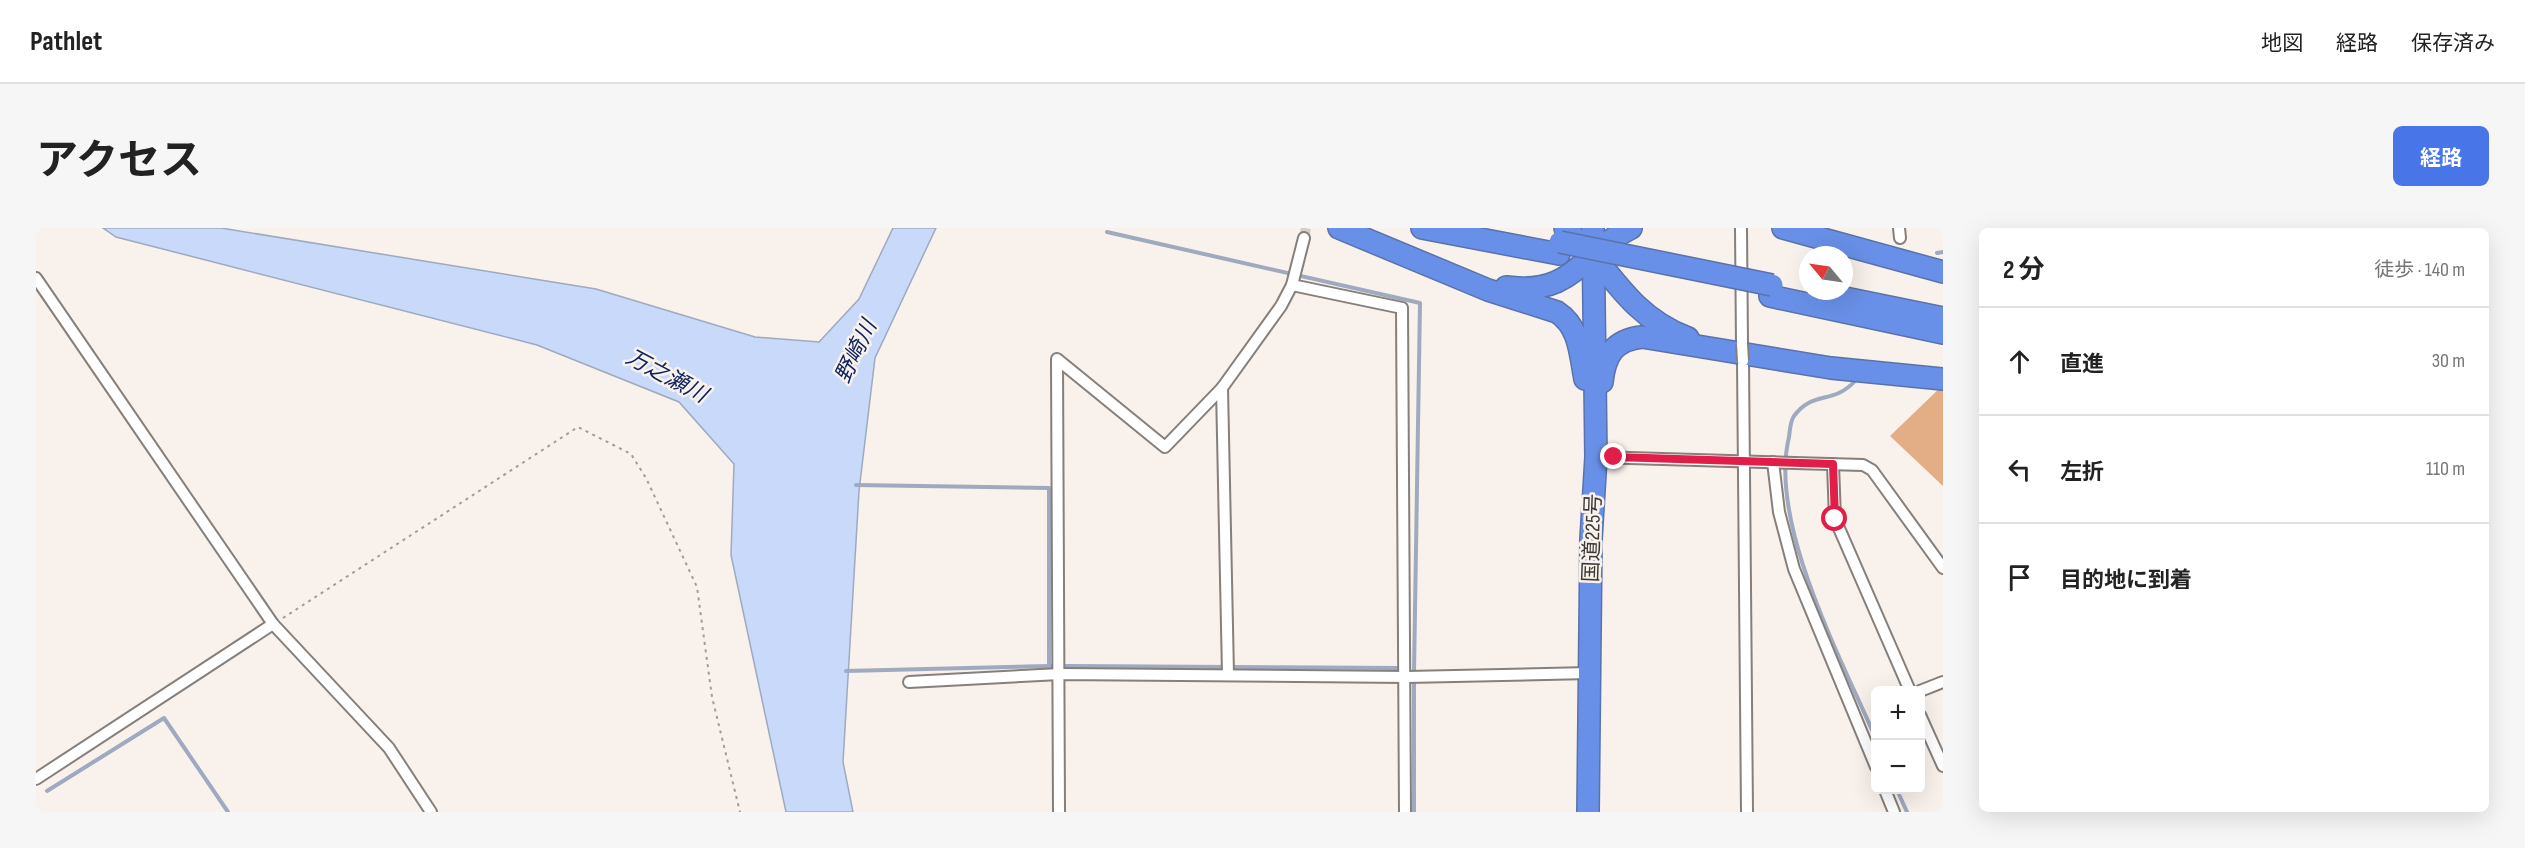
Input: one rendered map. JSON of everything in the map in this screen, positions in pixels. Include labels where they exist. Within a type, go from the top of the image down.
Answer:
[{"type":"highway","points":[[1339,228],[1488,290],[1536,305],[1566,318],[1575,331],[1595,433]]},
{"type":"highway","points":[[1422,228],[1562,241]]},
{"type":"highway","points":[[1493,228],[1562,241],[1595,255],[1771,291],[1943,333]]},
{"type":"highway","name":"国道225号","points":[[1588,812],[1588,673],[1596,457],[1593,228]]},
{"type":"highway","points":[[1453,275],[1526,290],[1543,288],[1575,272],[1631,228]]},
{"type":"highway","points":[[1782,228],[1943,272]]},
{"type":"highway","points":[[1595,255],[1615,286],[1640,311],[1667,330],[1717,349]]},
{"type":"highway","points":[[1771,291],[1943,318]]},
{"type":"highway","points":[[1595,433],[1604,365],[1611,351],[1626,338],[1642,337],[1831,368],[1943,379]]},
{"type":"street","points":[[1741,233],[1747,812]]},
{"type":"street","points":[[1059,812],[1057,359],[1166,447],[1222,388],[1281,306],[1292,285],[1304,238]]},
{"type":"street","points":[[36,278],[273,624],[389,748],[431,812]]},
{"type":"street","points":[[1292,285],[1402,308],[1407,677],[1405,812]]},
{"type":"street","points":[[1222,388],[1228,669]]},
{"type":"street","points":[[1596,457],[1863,465],[1872,470],[1943,568]]},
{"type":"street","points":[[1781,462],[1779,512],[1794,569],[1871,757]]},
{"type":"street","points":[[1833,464],[1835,519],[1908,686]]},
{"type":"street","points":[[36,780],[273,624]]},
{"type":"street","points":[[909,682],[1060,674],[1228,669],[1407,677],[1588,673]]},
{"type":"street","points":[[1925,689],[1943,682]]},
{"type":"street","points":[[1925,726],[1943,766]]},
{"type":"street","points":[[1887,794],[1894,812]]},
{"type":"path","points":[[273,624],[578,427],[631,454],[645,478],[697,587],[712,697],[740,812]]},
{"type":"shaded area","points":[[1943,385],[1943,486],[1890,436]]},
{"type":"water","points":[[103,228],[221,228],[596,289],[755,337],[819,342],[859,299],[893,228],[936,228],[875,358],[859,491],[843,762],[853,812],[786,812],[731,555],[734,464],[679,402],[537,345],[116,237]]},
{"type":"waterway","points":[[1107,232],[1420,303],[1414,672]]},
{"type":"waterway","points":[[1937,253],[1943,252]]},
{"type":"waterway","points":[[1855,381],[1839,393],[1808,403],[1794,416],[1790,426],[1785,471],[1789,509],[1798,549],[1828,631],[1871,728]]},
{"type":"waterway","points":[[856,485],[1049,488],[1049,666],[1055,666]]},
{"type":"waterway","points":[[846,671],[1049,666]]},
{"type":"waterway","points":[[1066,666],[1400,668]]},
{"type":"waterway","points":[[1414,684],[1414,812]]},
{"type":"waterway","points":[[47,791],[164,718],[228,812]]},
{"type":"waterway","points":[[1899,794],[1907,812]]},
{"type":"tunnel","points":[[1304,238],[1306,228]]},
{"type":"route","points":[[1614,457],[1833,464],[1835,519]]},
{"type":"water label","name":"野崎川","points":[[855,351]]},
{"type":"water label","name":"万之瀬川","points":[[667,375]]}]
